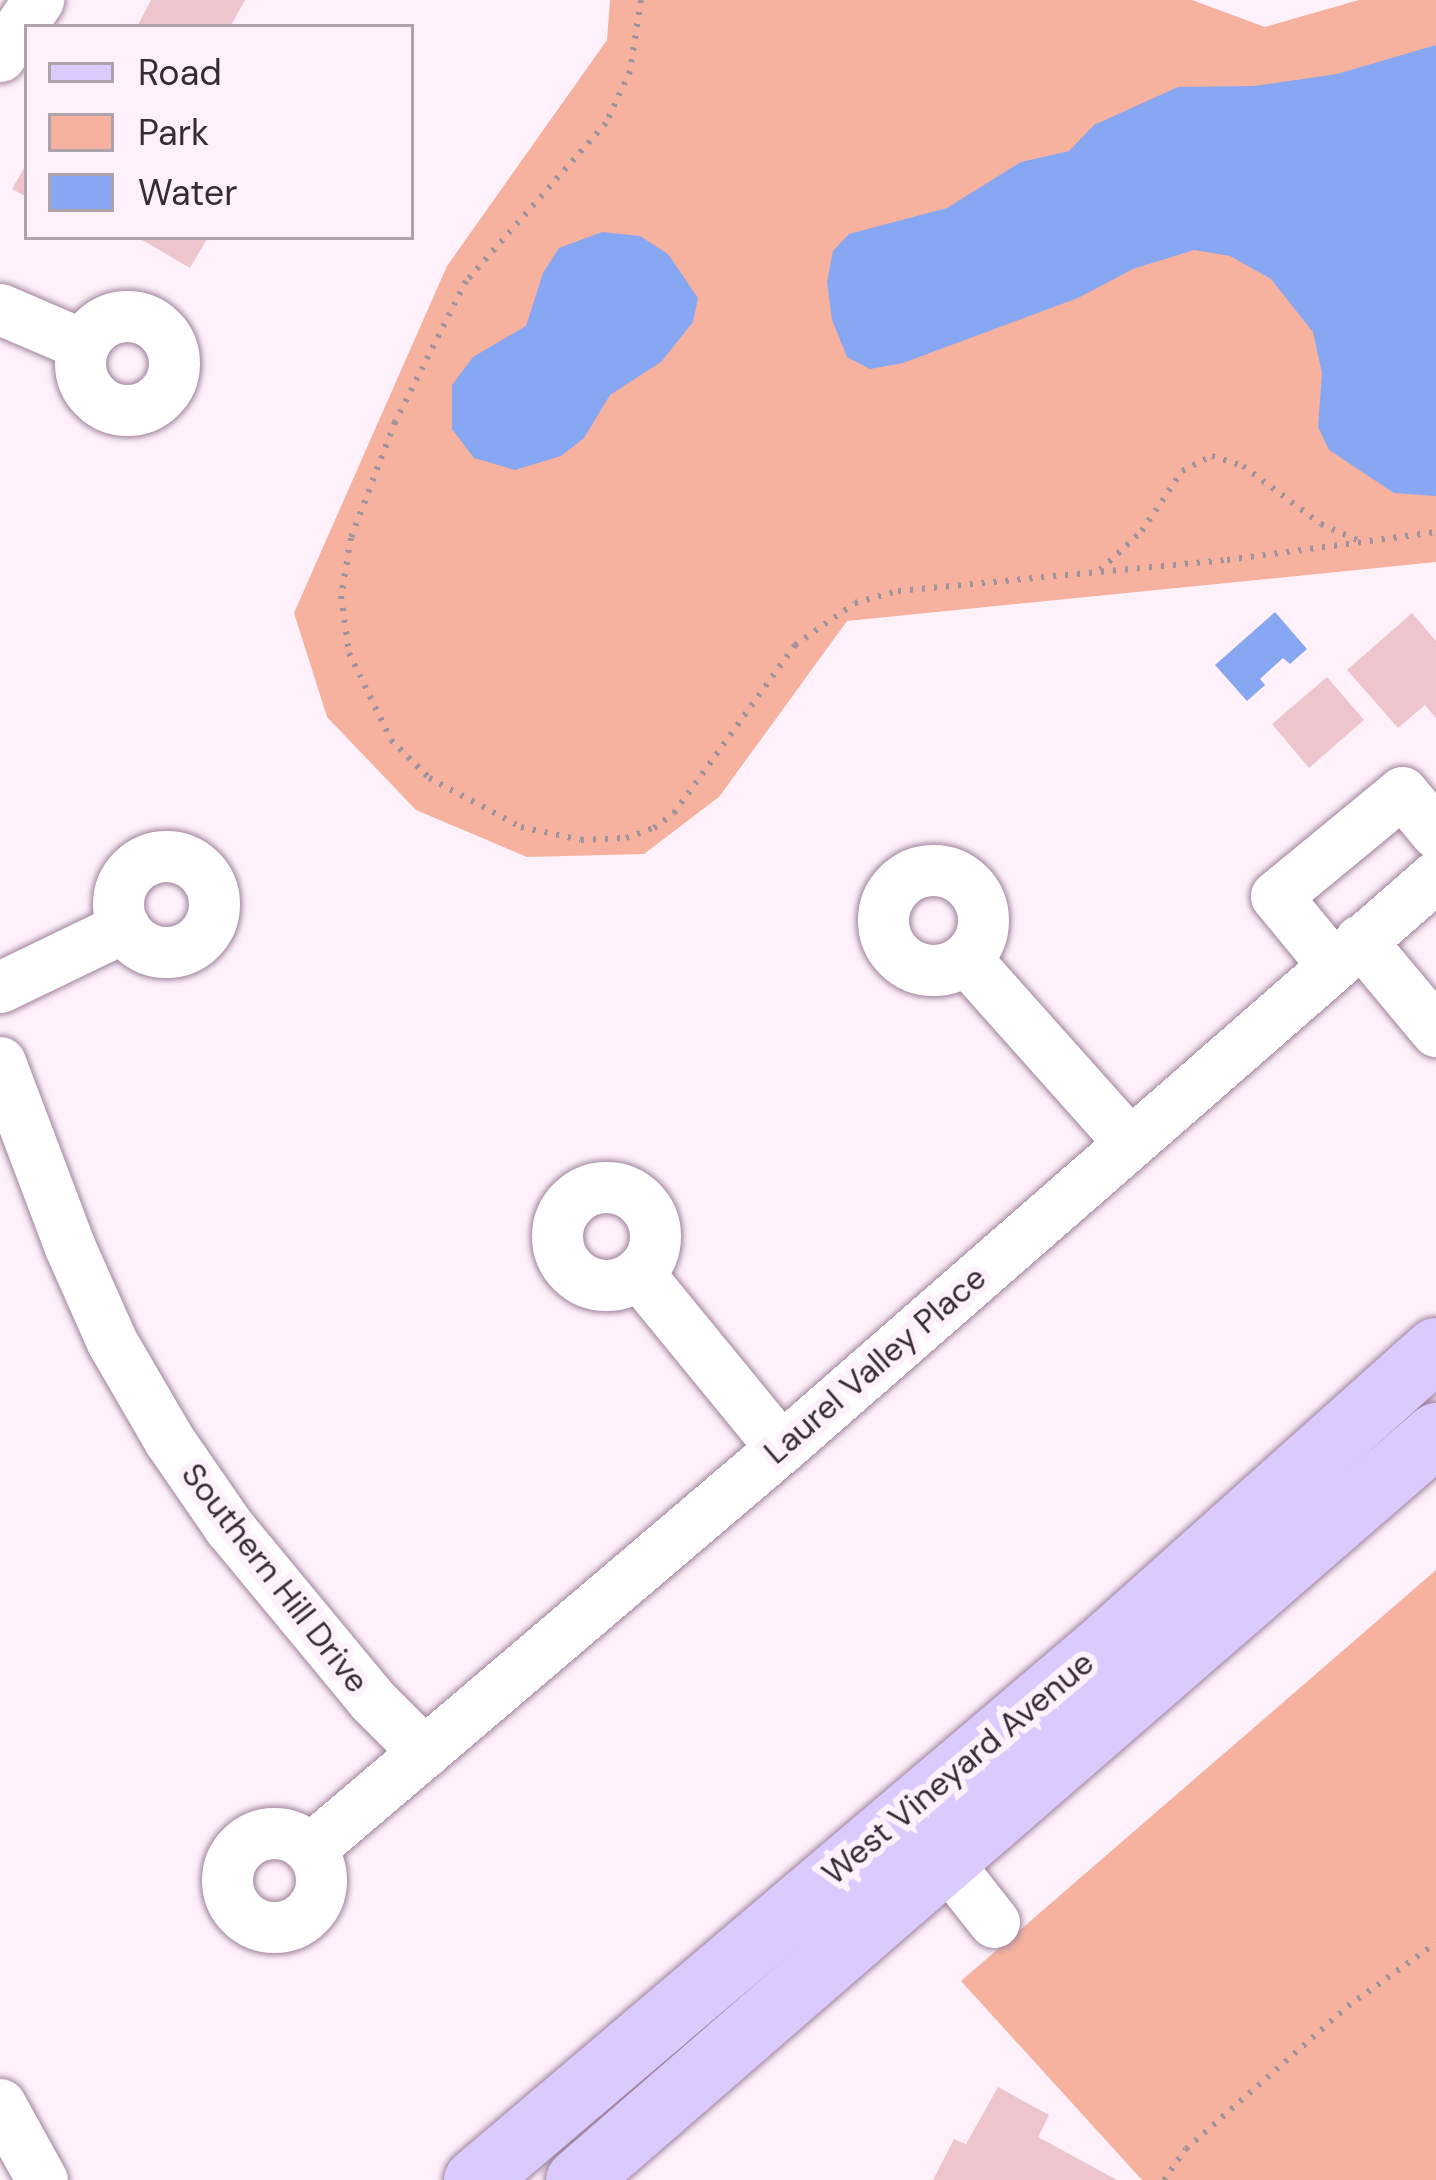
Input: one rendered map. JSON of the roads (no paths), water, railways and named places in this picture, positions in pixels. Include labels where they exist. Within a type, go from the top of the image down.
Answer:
[{"type":"main road","name":"West Vineyard Avenue","points":[[500,2172],[1436,1349]]},
{"type":"main road","name":"West Vineyard Avenue","points":[[577,2180],[1436,1434]]},
{"type":"main road","points":[[945,1860],[932,1844],[951,1820],[1044,1733],[1100,1648]]},
{"type":"street","points":[[0,56],[38,0]]},
{"type":"street","points":[[0,309],[84,345]]},
{"type":"street","points":[[1436,833],[1402,792],[1276,896],[1436,1031]]},
{"type":"street","name":"Laurel Valley Place","points":[[310,1849],[782,1448],[1346,952],[1428,899]]},
{"type":"street","points":[[0,987],[124,927]]},
{"type":"street","points":[[966,958],[1129,1142]]},
{"type":"street","name":"Southern Hill Drive","points":[[0,1062],[69,1245],[112,1342],[169,1440],[243,1544],[372,1700],[424,1752]]},
{"type":"street","points":[[638,1273],[782,1448]]},
{"type":"street","points":[[945,1860],[994,1922]]},
{"type":"street","points":[[4,2120],[42,2180]]},
{"type":"water","points":[[1436,45],[1436,496],[1394,493],[1329,450],[1318,427],[1322,373],[1313,332],[1271,279],[1230,256],[1194,250],[1133,269],[1078,298],[903,363],[870,369],[847,357],[832,320],[827,282],[833,251],[849,234],[947,208],[1021,162],[1069,151],[1094,125],[1178,87],[1254,86],[1337,74]]},
{"type":"water","points":[[602,232],[640,236],[668,254],[698,298],[693,322],[661,362],[610,395],[584,438],[561,456],[515,470],[474,458],[452,429],[452,385],[473,357],[526,326],[543,273],[559,248]]},
{"type":"water","points":[[1275,612],[1307,649],[1290,664],[1283,658],[1260,679],[1265,685],[1247,701],[1215,665]]}]
